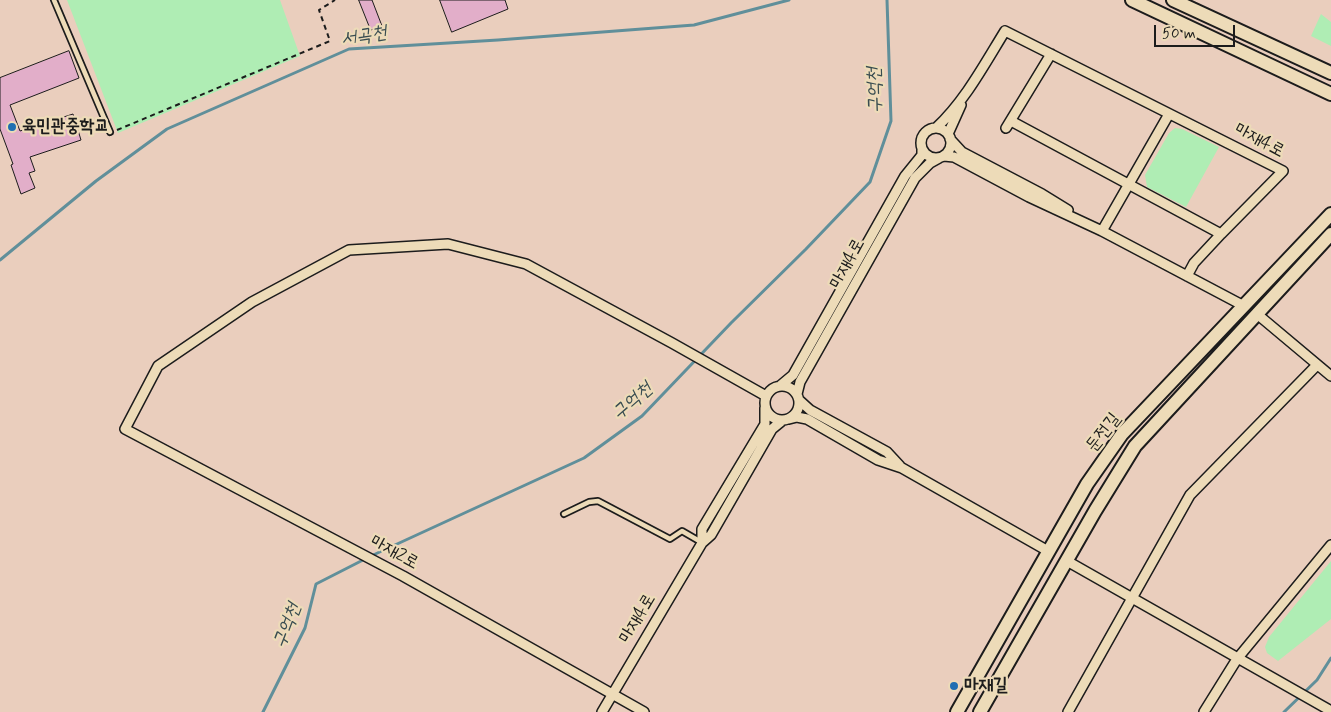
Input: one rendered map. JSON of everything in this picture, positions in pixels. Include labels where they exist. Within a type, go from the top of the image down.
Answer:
[{"type":"street","points":[[1132,0],[1328,94]]},
{"type":"street","points":[[1173,0],[1331,74]]},
{"type":"street","name":"마재4로","points":[[936,128],[964,96],[1005,31],[1283,171],[1194,263],[1187,276]]},
{"type":"street","points":[[1051,54],[1009,124],[1129,184],[1221,234]]},
{"type":"street","name":"마재4로","points":[[949,136],[964,96]]},
{"type":"street","points":[[1102,232],[1169,114]]},
{"type":"street","points":[[1102,232],[1042,194],[962,152],[945,131],[936,128],[926,132],[923,136],[921,140],[922,150],[930,157],[954,157],[1244,306]]},
{"type":"street","points":[[942,157],[950,148],[949,136]]},
{"type":"street","name":"마재4로","points":[[781,385],[793,375],[905,176],[922,155],[922,150]]},
{"type":"street","name":"마재4로","points":[[798,397],[800,382],[915,178],[930,163],[942,157]]},
{"type":"street","name":"둔전길","points":[[957,712],[1087,484],[1122,434],[1330,215]]},
{"type":"street","name":"둔전길","points":[[980,712],[1095,511],[1135,446],[1331,234]]},
{"type":"street","name":"마재2로","points":[[644,712],[345,544],[125,429],[158,366],[252,302],[348,250],[448,244],[526,264],[766,396]]},
{"type":"street","points":[[1257,314],[1331,376]]},
{"type":"street","points":[[1068,712],[1190,495],[1317,364]]},
{"type":"street","points":[[902,468],[888,452],[810,410],[790,387],[781,385],[773,388],[766,396],[765,408],[777,420],[797,417],[807,419],[878,460],[902,468],[1259,672],[1331,711]]},
{"type":"street","points":[[786,419],[798,411],[798,397]]},
{"type":"street","name":"마재4로","points":[[702,542],[702,528],[765,424],[765,408]]},
{"type":"street","name":"마재4로","points":[[602,712],[702,542],[711,535],[772,430],[786,419]]},
{"type":"street","points":[[1204,712],[1237,659],[1331,545]]},
{"type":"lane","points":[[54,0],[110,132]]},
{"type":"lane","points":[[564,514],[589,502],[598,501],[670,540],[682,531],[702,542]]},
{"type":"path","points":[[110,132],[330,41],[318,10],[335,0]]},
{"type":"green space","points":[[67,0],[280,0],[300,56],[118,133]]},
{"type":"green space","points":[[1321,14],[1331,22],[1331,46],[1311,36]]},
{"type":"green space","points":[[1175,128],[1182,129],[1219,147],[1186,207],[1147,187],[1145,175],[1169,133]]},
{"type":"green space","points":[[1331,561],[1331,619],[1278,661],[1267,653],[1265,647],[1269,637]]},
{"type":"building","points":[[359,0],[372,0],[382,26],[371,30]]},
{"type":"building","points":[[440,0],[505,0],[508,9],[452,32]]},
{"type":"building","points":[[69,51],[79,78],[10,105],[20,131],[73,114],[81,140],[30,157],[35,171],[29,173],[35,188],[21,194],[11,165],[13,164],[0,129],[0,78]]},
{"type":"waterway","name":"서곡천","points":[[0,260],[96,181],[167,129],[349,49],[694,25],[789,0]]},
{"type":"waterway","name":"구억천","points":[[371,556],[584,458],[642,416],[870,182],[891,121],[887,0]]},
{"type":"waterway","name":"구억천","points":[[263,712],[305,628],[316,584],[365,559]]},
{"type":"waterway","points":[[1284,712],[1317,680],[1331,658]]},
{"type":"place","name":"육민관중학교","points":[[12,127]]},
{"type":"place","name":"마재길","points":[[954,686]]}]
